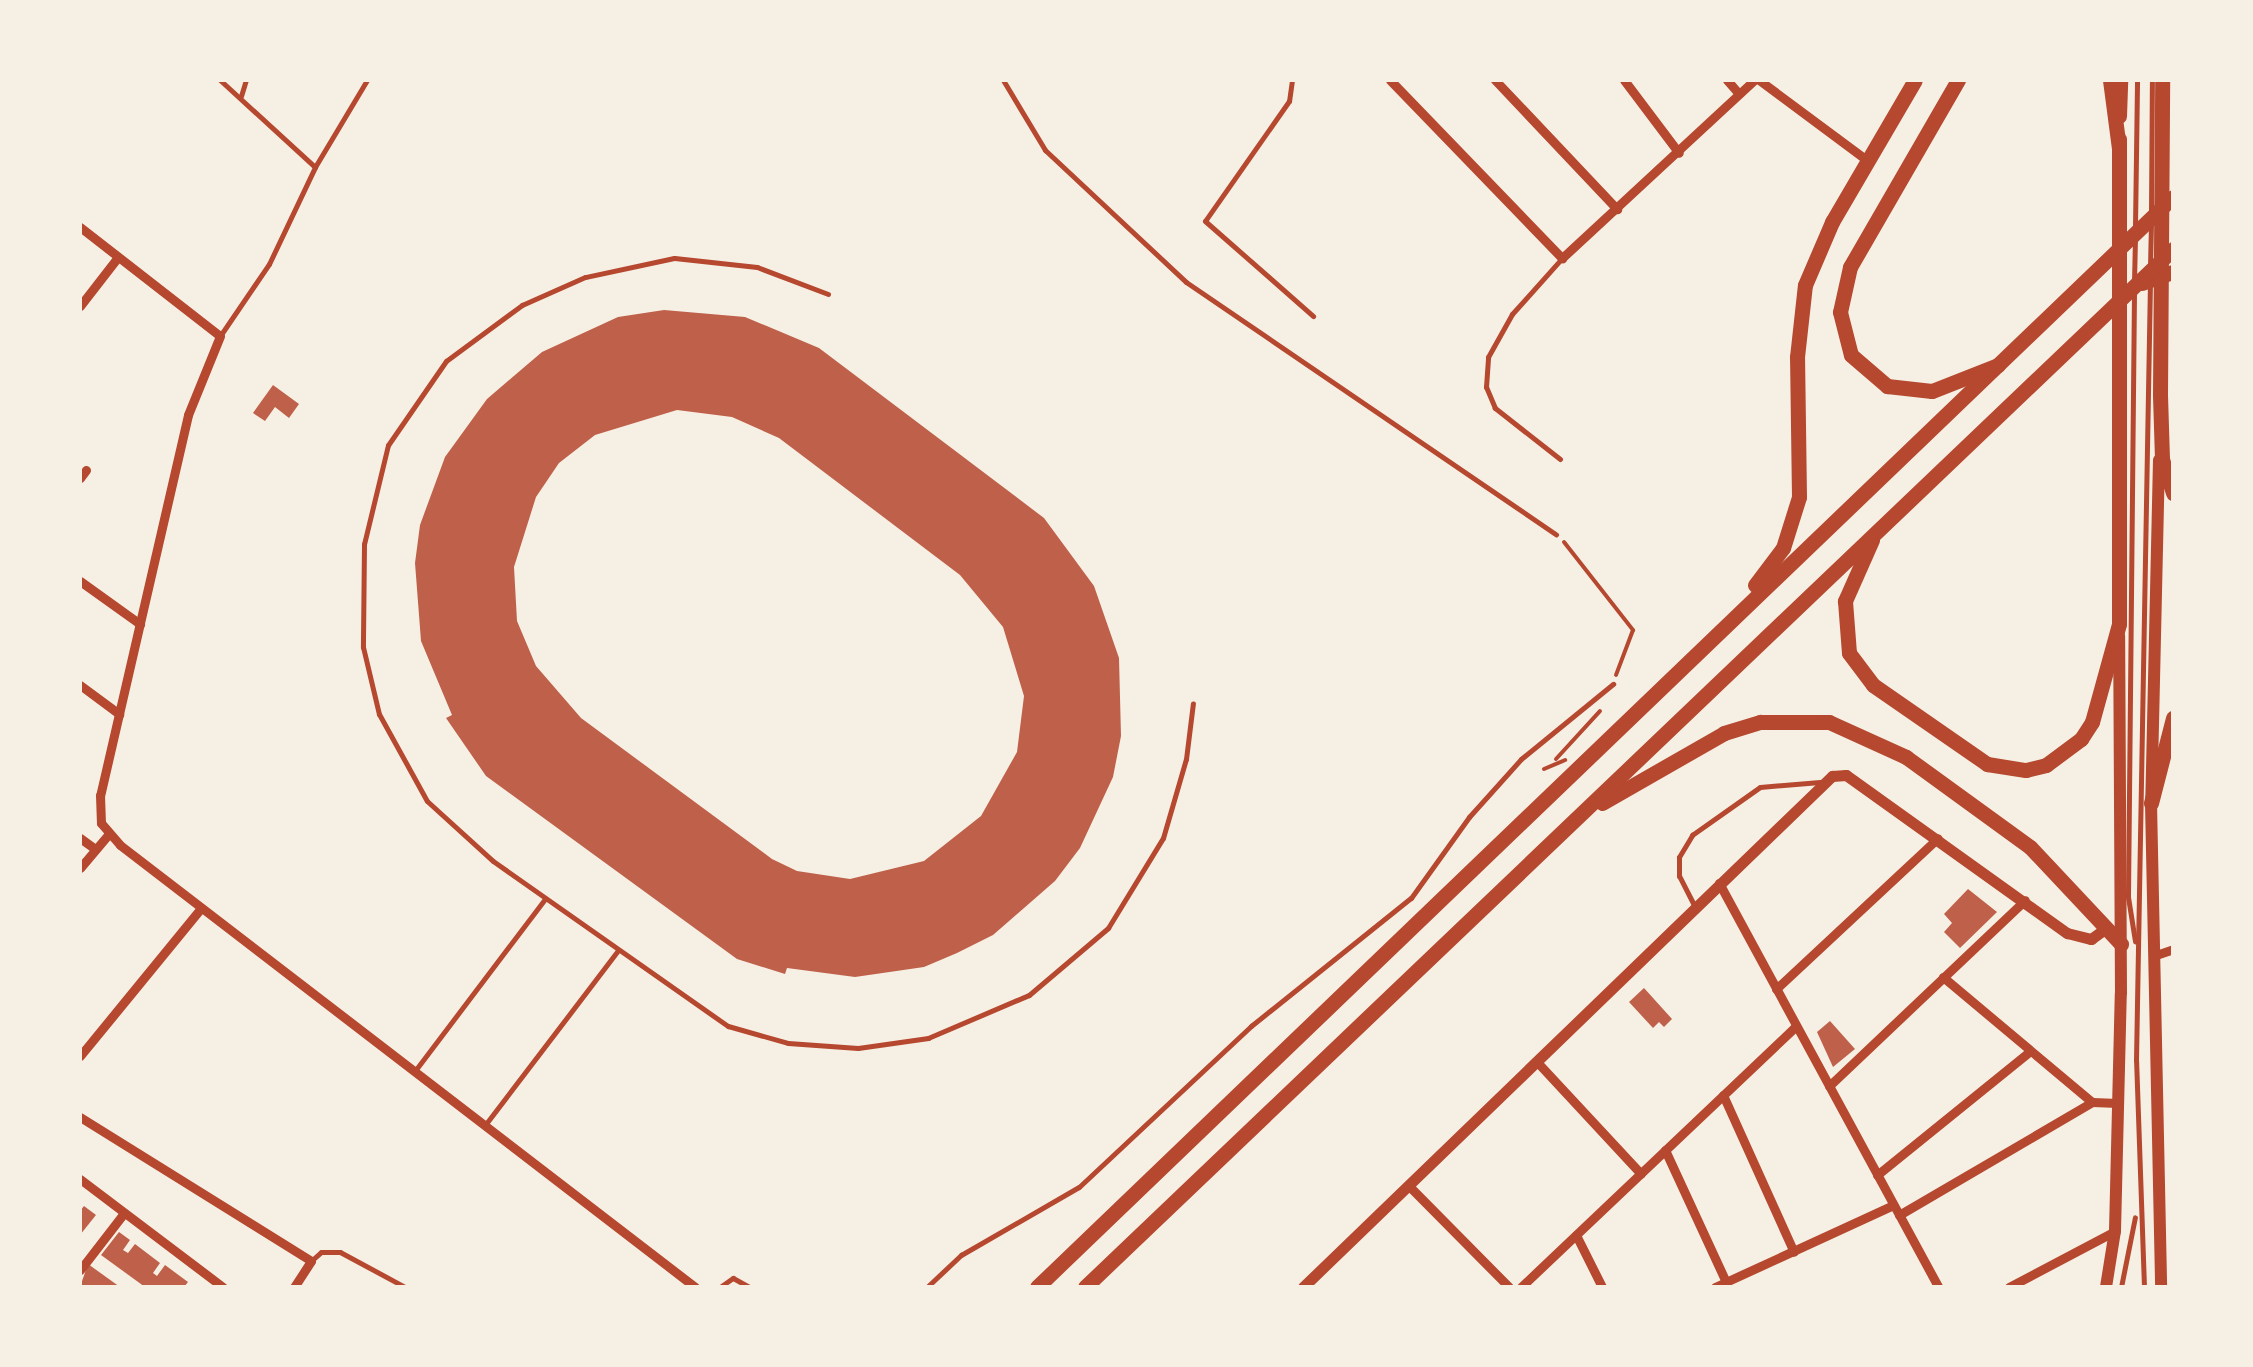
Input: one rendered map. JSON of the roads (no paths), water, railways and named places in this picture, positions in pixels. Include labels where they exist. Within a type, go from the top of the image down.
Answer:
[{"type":"main road","points":[[1728,620],[1783,548],[1792,523],[1802,468],[1796,357],[1805,285],[1868,160],[1915,80]]},
{"type":"main road","points":[[1958,80],[1850,267],[1840,312],[1843,335],[1867,373],[1904,391],[1932,391],[2011,360]]},
{"type":"main road","points":[[2110,80],[2119,148]]},
{"type":"main road","points":[[2106,1287],[2115,1231],[2121,944],[2115,377],[2120,80]]},
{"type":"main road","points":[[2162,80],[2155,350],[2162,459],[2173,493]]},
{"type":"main road","points":[[1036,1287],[1728,620],[2011,360],[2173,198]]},
{"type":"main road","points":[[1085,1287],[2173,248]]},
{"type":"main road","points":[[2133,286],[2173,272]]},
{"type":"main road","points":[[2160,395],[2151,803],[2153,956],[2167,1253],[2161,1287]]},
{"type":"main road","points":[[1878,529],[1845,601],[1849,654],[1873,685],[1988,764],[2026,770],[2073,746],[2092,722],[2119,624]]},
{"type":"main road","points":[[2151,803],[2173,718]]},
{"type":"main road","points":[[1566,828],[1648,772],[1724,732],[1779,720],[1829,722],[1906,757],[2030,847],[2121,944]]},
{"type":"street","points":[[1390,80],[1562,258],[1756,80],[1868,160]]},
{"type":"street","points":[[1495,80],[1616,209]]},
{"type":"street","points":[[1624,80],[1679,153]]},
{"type":"street","points":[[1728,80],[1739,94]]},
{"type":"street","points":[[80,228],[220,336],[194,390],[118,714],[100,795],[108,835],[695,1287]]},
{"type":"street","points":[[80,306],[118,257]]},
{"type":"street","points":[[80,581],[140,624]]},
{"type":"street","points":[[80,684],[118,714]]},
{"type":"street","points":[[1302,1287],[1538,1064],[1820,782],[1846,775],[2078,938],[2091,939],[2105,929]]},
{"type":"street","points":[[80,868],[108,835]]},
{"type":"street","points":[[80,838],[95,849]]},
{"type":"street","points":[[1776,989],[1938,838]]},
{"type":"street","points":[[1719,884],[1936,1286]]},
{"type":"street","points":[[1829,1086],[2024,900]]},
{"type":"street","points":[[80,1056],[201,908]]},
{"type":"street","points":[[2153,956],[2173,950]]},
{"type":"street","points":[[1943,978],[2092,1102]]},
{"type":"street","points":[[1521,1287],[1796,1026]]},
{"type":"street","points":[[1877,1175],[2029,1052]]},
{"type":"street","points":[[1538,1064],[1640,1174]]},
{"type":"street","points":[[1724,1095],[1794,1252]]},
{"type":"street","points":[[1899,1216],[2092,1102],[2118,1103]]},
{"type":"street","points":[[80,1116],[311,1261],[294,1287]]},
{"type":"street","points":[[1665,1150],[1726,1282]]},
{"type":"street","points":[[80,1180],[223,1287]]},
{"type":"street","points":[[1409,1186],[1509,1287]]},
{"type":"street","points":[[1714,1287],[1893,1205]]},
{"type":"street","points":[[80,1270],[124,1212]]},
{"type":"street","points":[[2009,1287],[2115,1231]]},
{"type":"street","points":[[1576,1235],[1602,1287]]},
{"type":"lane","points":[[220,80],[315,167]]},
{"type":"lane","points":[[241,96],[246,80]]},
{"type":"lane","points":[[220,336],[269,264],[315,167],[367,80]]},
{"type":"lane","points":[[1003,80],[1044,150],[1186,282],[1556,534]]},
{"type":"lane","points":[[1292,80],[1289,101],[1205,221],[1313,316]]},
{"type":"lane","points":[[2137,80],[2128,898],[2137,952]]},
{"type":"lane","points":[[2144,1287],[2137,1210],[2137,952],[2155,350],[2152,80]]},
{"type":"lane","points":[[828,294],[757,267],[674,258],[585,276],[522,306],[446,361],[388,445],[364,544],[362,641],[379,714],[427,800],[545,899],[728,1026],[788,1043],[858,1048],[928,1038],[1029,996],[1108,928],[1163,838],[1186,759],[1193,702]]},
{"type":"lane","points":[[1560,458],[1494,408],[1486,387],[1488,358],[1512,314],[1562,258]]},
{"type":"lane","points":[[927,1287],[960,1256],[1079,1186],[1251,1026],[1411,898],[1521,758],[1613,684]]},
{"type":"lane","points":[[1695,907],[1678,876],[1679,857],[1692,834],[1760,787],[1820,782]]},
{"type":"lane","points":[[414,1072],[545,899]]},
{"type":"lane","points":[[485,1125],[617,952]]},
{"type":"lane","points":[[2122,1287],[2137,1210]]},
{"type":"lane","points":[[311,1261],[322,1252],[340,1252],[405,1287]]},
{"type":"lane","points":[[720,1287],[733,1278],[749,1287]]}]
